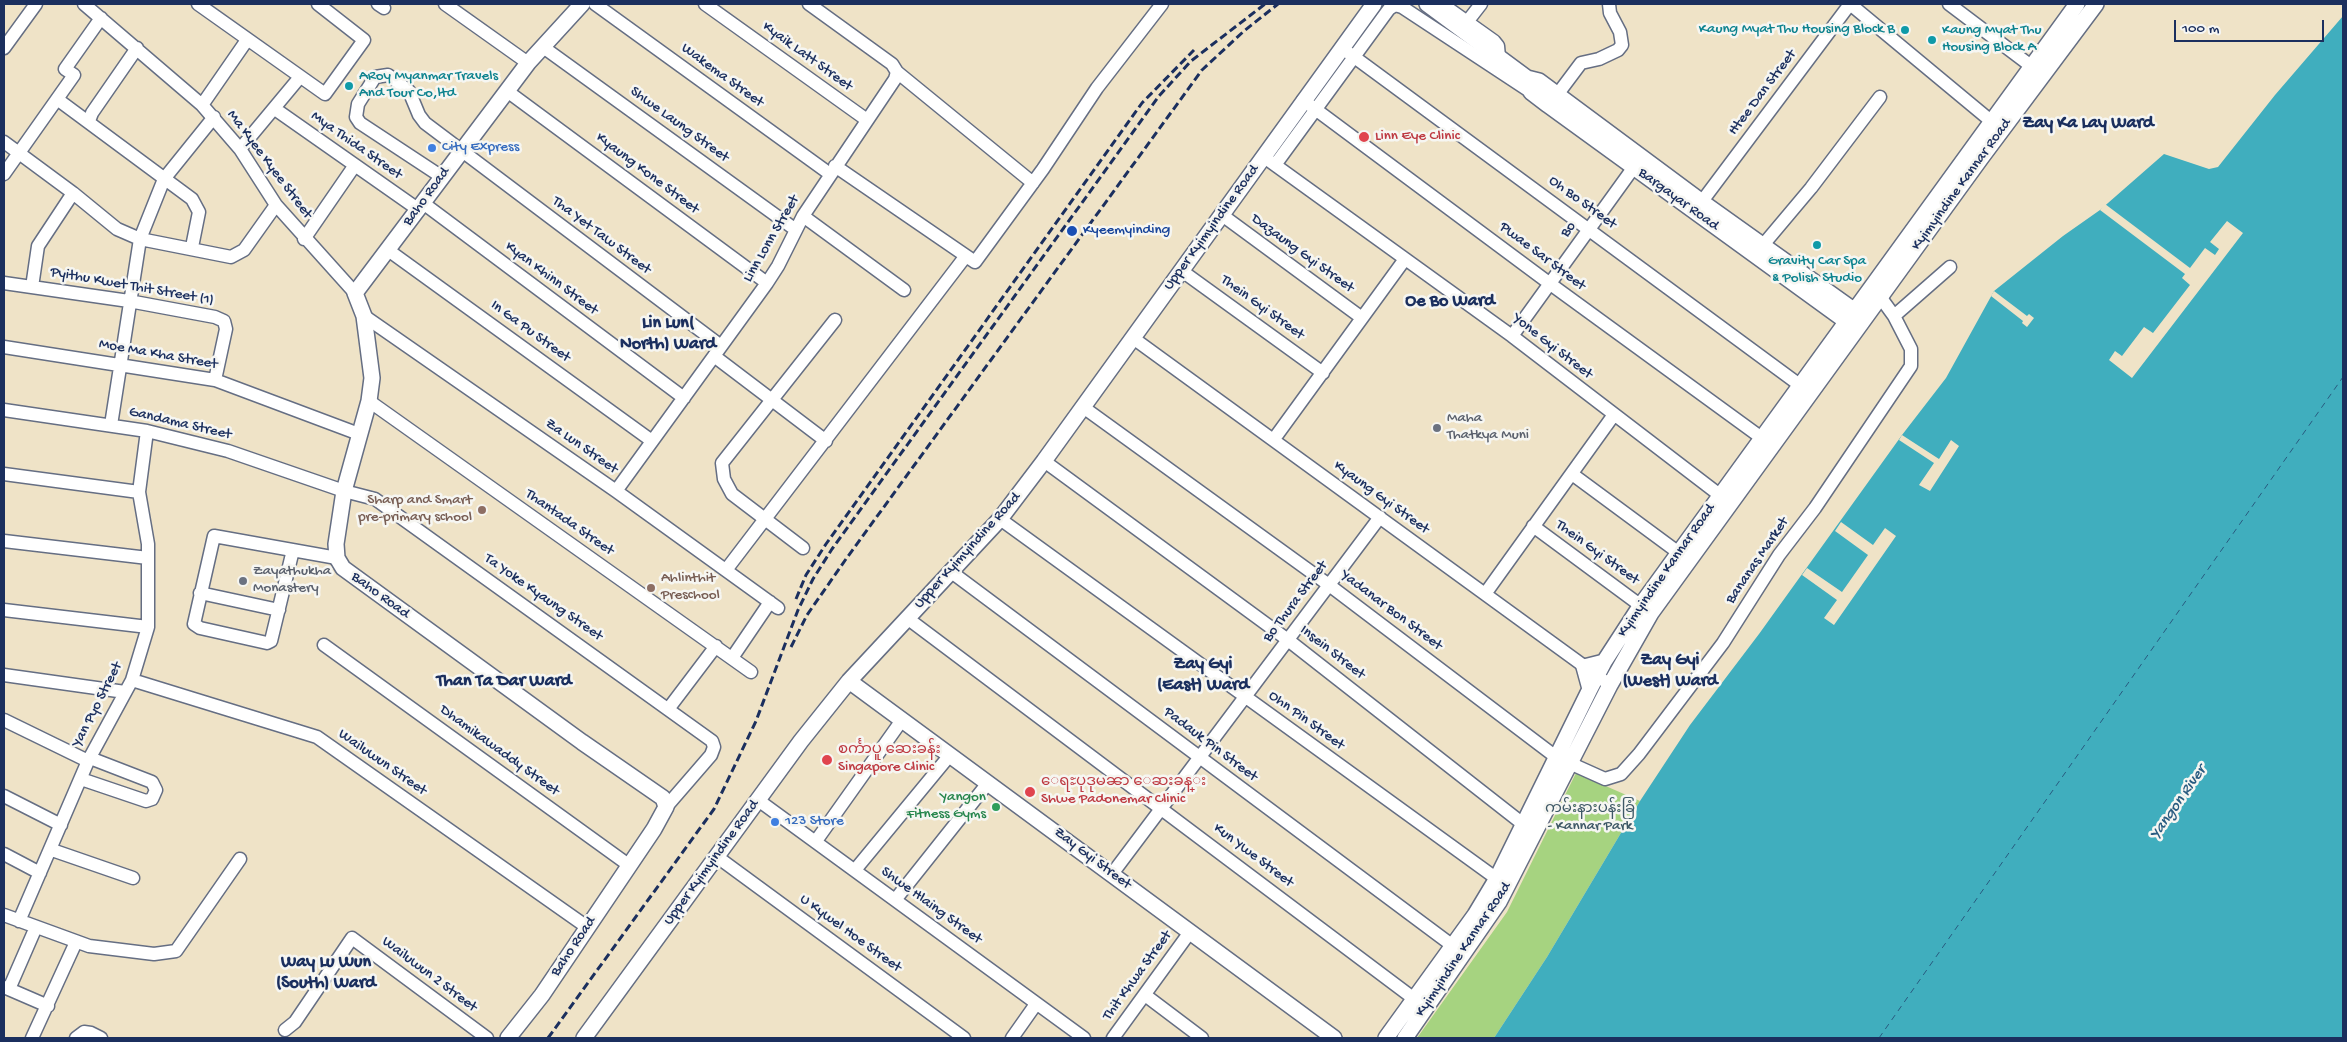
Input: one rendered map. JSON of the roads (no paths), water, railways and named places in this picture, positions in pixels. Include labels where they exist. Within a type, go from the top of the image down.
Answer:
[{"type":"main road","name":"Upper Kyimyindine Road","points":[[585,1038],[801,741],[849,681],[1000,519],[1222,215],[1269,161],[1348,52],[1374,4]]},
{"type":"main road","name":"Bargayar Road","points":[[1427,4],[1498,57],[1529,85],[1759,250],[1849,318]]},
{"type":"main road","name":"Kyimyindine Kannar Road","points":[[1404,1038],[1417,1000],[1451,945],[1502,883],[1563,759],[1593,682],[1604,662],[1646,609],[1767,442],[1849,318],[1852,303],[1866,295],[1963,172],[2037,70],[2077,4]]},
{"type":"main road","name":"Kyimyindine Kannar Road","points":[[2037,70],[2096,4]]},
{"type":"main road","name":"Baho Road","points":[[355,293],[528,63],[543,47],[574,6]]},
{"type":"main road","name":"Bargayar Road","points":[[1529,85],[1539,81],[1638,162]]},
{"type":"main road","name":"Kyimyindine Kannar Road","points":[[1386,1038],[1494,909],[1523,824],[1610,685],[1646,609],[1679,553],[1721,496],[1767,442],[1801,386],[1849,318],[1881,298],[1963,172],[1991,121],[2007,111]]},
{"type":"main road","points":[[337,558],[336,544],[344,491],[358,434],[369,401],[372,378],[364,316],[355,293]]},
{"type":"main road","name":"Baho Road","points":[[337,558],[343,568],[558,725],[663,798],[666,807],[630,866],[542,994],[508,1038]]},
{"type":"main road","points":[[1593,682],[1584,667],[1604,662]]},
{"type":"main road","name":"Zay Gyi Street","points":[[849,681],[1334,1038]]},
{"type":"street","points":[[4,48],[36,4]]},
{"type":"street","name":"Ma Kyee Kyee Street","points":[[84,4],[202,104],[240,149],[276,205],[304,239],[355,293]]},
{"type":"street","points":[[198,4],[325,94],[364,38],[318,4]]},
{"type":"street","points":[[445,4],[528,63]]},
{"type":"street","name":"Wakema Street","points":[[595,4],[832,170],[970,260]]},
{"type":"street","name":"Kyaik Latt Street","points":[[705,4],[867,120]]},
{"type":"street","points":[[809,4],[892,64],[897,72],[1033,183]]},
{"type":"street","points":[[726,570],[805,463],[826,442],[1033,183],[1097,88],[1162,4]]},
{"type":"street","points":[[1442,4],[1494,41],[1498,46],[1498,57]]},
{"type":"street","points":[[1467,22],[1481,4]]},
{"type":"street","points":[[1557,95],[1580,63],[1599,59],[1618,50],[1622,45],[1620,32],[1610,13],[1609,4]]},
{"type":"street","points":[[1850,4],[1991,121]]},
{"type":"street","name":"Htee Dan Street","points":[[1698,207],[1850,4]]},
{"type":"street","points":[[1954,5],[2037,70]]},
{"type":"street","points":[[1348,52],[1389,9],[1398,6],[1529,85]]},
{"type":"street","points":[[4,174],[74,75],[66,69],[101,18]]},
{"type":"street","points":[[202,104],[247,40]]},
{"type":"street","name":"Shwe Laung Street","points":[[543,47],[796,230]]},
{"type":"street","points":[[89,121],[92,113],[137,48]]},
{"type":"street","name":"Oh Bo Street","points":[[1348,52],[1801,386]]},
{"type":"street","name":"Linn Lonn Street","points":[[616,491],[767,283],[803,216],[832,170],[895,79],[897,72]]},
{"type":"street","name":"Tha Yet Taw Street","points":[[442,178],[360,123],[356,116],[358,104],[375,77],[388,75],[409,91],[418,115],[425,124],[718,351],[771,401],[826,442]]},
{"type":"street","points":[[240,149],[300,77]]},
{"type":"street","name":"Kyaung Kone Street","points":[[507,91],[767,283]]},
{"type":"street","points":[[1759,250],[1811,188],[1880,96]]},
{"type":"street","points":[[58,99],[192,199],[199,212],[192,247]]},
{"type":"street","name":"Pwae Sar Street","points":[[1309,104],[1549,284],[1767,442]]},
{"type":"street","name":"Mya Thida Street","points":[[275,109],[355,165],[421,207]]},
{"type":"street","points":[[110,425],[140,238],[164,179],[214,117]]},
{"type":"street","points":[[4,142],[73,193],[117,229],[140,238],[192,247],[231,257],[238,255],[244,250],[276,205]]},
{"type":"street","name":"Yone Gyi Street","points":[[1269,161],[1512,336],[1613,416],[1721,496]]},
{"type":"street","name":"Bo","points":[[1512,336],[1638,162]]},
{"type":"street","points":[[304,239],[355,165]]},
{"type":"street","points":[[32,287],[38,246],[73,193]]},
{"type":"street","name":"Kyan Khinn Street","points":[[421,207],[684,398]]},
{"type":"street","name":"Dazaung Gyi Street","points":[[1222,215],[1362,318]]},
{"type":"street","points":[[803,216],[904,290]]},
{"type":"street","name":"In Ga Pu Street","points":[[388,250],[652,441]]},
{"type":"street","points":[[1274,439],[1405,259]]},
{"type":"street","points":[[1894,316],[1950,267]]},
{"type":"street","name":"Thein Gyi Street","points":[[1182,270],[1323,373]]},
{"type":"street","name":"Pyithu Kwet Thit Street (1)","points":[[4,283],[129,301],[214,317],[224,321],[226,329],[215,380]]},
{"type":"street","name":"Bananas Market","points":[[1563,759],[1605,778],[1621,774],[1639,754],[1723,643],[1779,554],[1814,508],[1911,366],[1911,349],[1894,316],[1881,298]]},
{"type":"street","name":"Za Lun Street","points":[[364,316],[616,491],[774,605],[732,658]]},
{"type":"street","points":[[803,548],[732,494],[724,479],[722,463],[835,320]]},
{"type":"street","name":"Kyaung Gyi Street","points":[[1133,338],[1274,439],[1584,667]]},
{"type":"street","name":"Moe Ma Kha Street","points":[[4,347],[215,380],[358,434]]},
{"type":"street","name":"Thantada Street","points":[[369,401],[751,672]]},
{"type":"street","name":"Yadanar Bon Street","points":[[1082,407],[1329,585],[1563,759]]},
{"type":"street","name":"Gandama Street","points":[[4,410],[147,431],[228,451],[344,491]]},
{"type":"street","points":[[1485,594],[1613,416]]},
{"type":"street","name":"Yan Pyo Street","points":[[19,921],[52,850],[89,759],[132,680],[148,627],[148,544],[139,492],[147,431]]},
{"type":"street","name":"Insein Street","points":[[1044,461],[1288,640],[1523,824]]},
{"type":"street","points":[[4,474],[139,492]]},
{"type":"street","points":[[1572,474],[1679,553]]},
{"type":"street","name":"Ta Yoke Kyaung Street","points":[[344,491],[375,499],[669,708],[712,741],[714,748],[711,755],[666,807]]},
{"type":"street","name":"Bo Thura Street","points":[[1112,874],[1380,517]]},
{"type":"street","name":"Ohn Pin Street","points":[[1000,519],[1502,883]]},
{"type":"street","name":"Thein Gyi Street","points":[[1533,526],[1646,609]]},
{"type":"street","points":[[293,550],[272,637],[267,643],[200,628],[194,624],[214,536],[293,550],[337,558]]},
{"type":"street","points":[[4,541],[148,558]]},
{"type":"street","name":"Padauk Pin Street","points":[[950,571],[1451,945]]},
{"type":"street","points":[[200,593],[279,610]]},
{"type":"street","points":[[4,610],[148,627]]},
{"type":"street","name":"Kun Ywe Street","points":[[907,618],[1162,807],[1417,1000]]},
{"type":"street","name":"Dhamikawaddy Street","points":[[324,645],[630,866]]},
{"type":"street","points":[[669,708],[716,646]]},
{"type":"street","points":[[4,675],[126,692]]},
{"type":"street","name":"Wailuwun Street","points":[[132,680],[317,737],[587,927]]},
{"type":"street","points":[[1593,682],[1610,685]]},
{"type":"street","points":[[4,720],[89,759],[152,782],[156,790],[152,799],[146,801],[81,779]]},
{"type":"street","points":[[816,841],[902,720]]},
{"type":"street","points":[[855,870],[950,755]]},
{"type":"street","points":[[895,900],[988,783]]},
{"type":"street","points":[[4,796],[61,825]]},
{"type":"street","name":"Shwe Hlaing Street","points":[[758,800],[1084,1038]]},
{"type":"street","points":[[52,850],[133,878]]},
{"type":"street","points":[[4,854],[40,873]]},
{"type":"street","name":"U Kywel Hoe Street","points":[[716,856],[964,1038]]},
{"type":"street","points":[[4,915],[76,942],[120,951],[154,954],[176,950],[240,859]]},
{"type":"street","points":[[36,927],[6,988],[48,1006]]},
{"type":"street","name":"Thit Khwa Street","points":[[1113,1038],[1190,932]]},
{"type":"street","name":"Wailuwun 2 Street","points":[[285,1030],[295,1022],[352,938],[487,1038]]},
{"type":"street","points":[[32,1038],[76,942]]},
{"type":"street","points":[[1144,995],[1202,1038]]},
{"type":"street","points":[[1012,1038],[1036,1004]]},
{"type":"street","points":[[76,1038],[84,1032],[101,1038]]},
{"type":"water","name":"Yangon River","points":[[2343,16],[2343,1038],[1494,1038],[1547,957],[1640,801],[1690,725],[1759,634],[1902,435],[1946,378],[1994,291],[2063,236],[2100,210],[2164,154],[2209,169],[2218,167],[2275,95]]},
{"type":"railway","points":[[548,1038],[714,809],[756,721],[798,610],[813,579],[832,549],[1159,96],[1191,61],[1265,4]]},
{"type":"railway","points":[[791,647],[807,615],[846,559],[1202,70],[1244,31],[1278,4]]},
{"type":"railway","points":[[796,599],[806,575],[826,544],[1142,103],[1194,50]]},
{"type":"place","name":"Kaung Myat Thu Housing Block B","points":[[1905,30]]},
{"type":"place","name":"Kaung Myat Thu Housing Block A","points":[[1932,40]]},
{"type":"place","name":"ARoy Myanmar Travels And Tour Co,ltd","points":[[349,86]]},
{"type":"place","name":"Linn Eye Clinic","points":[[1364,137]]},
{"type":"place","name":"City Express","points":[[432,148]]},
{"type":"place","name":"Kyeemyinding","points":[[1072,231]]},
{"type":"place","name":"Gravity Car Spa & Polish Studio","points":[[1817,245]]},
{"type":"place","name":"Maha Thatkya Muni","points":[[1437,428]]},
{"type":"place","name":"Sharp and Smart pre-primary school","points":[[482,510]]},
{"type":"place","name":"Zayathukha Monastery","points":[[243,581]]},
{"type":"place","name":"Ahlinthit Preschool","points":[[651,588]]},
{"type":"place","name":"စင်္ကာပူ ဆေးခန်း Singapore Clinic","points":[[827,760]]},
{"type":"place","name":"ေရႊပုဒုမၼာ ေဆးခန္း Shwe Padonemar Clinic","points":[[1030,792]]},
{"type":"place","name":"Yangon Fitness Gyms","points":[[996,807]]},
{"type":"place","name":"123 Store","points":[[775,822]]},
{"type":"district","name":"Zay Ka Lay Ward","points":[[2088,124]]},
{"type":"district","name":"Oe Bo Ward","points":[[1450,302]]},
{"type":"district","name":"Lin Lun( North) Ward","points":[[668,334]]},
{"type":"district","name":"Zay Gyi (West) Ward","points":[[1670,671]]},
{"type":"district","name":"Zay Gyi (East) Ward","points":[[1203,675]]},
{"type":"district","name":"Than Ta Dar Ward","points":[[504,682]]},
{"type":"district","name":"Way Lu Wun (South) Ward","points":[[326,973]]},
{"type":"park label","name":"ကမ်းနားပန်းခြံ - Kannar Park","points":[[1590,818]]}]
